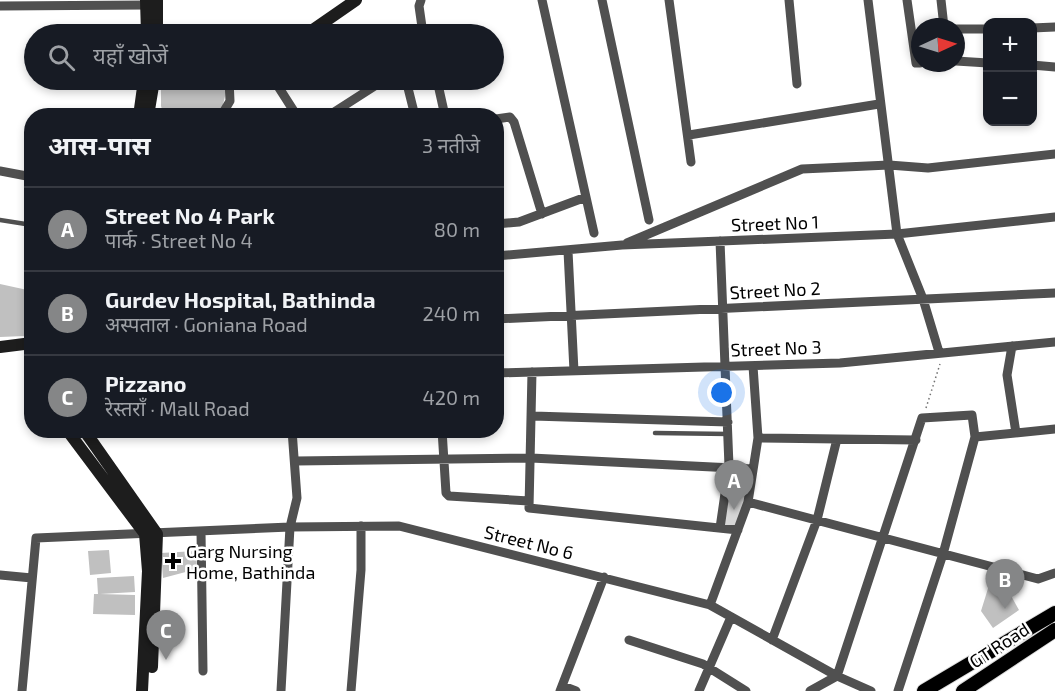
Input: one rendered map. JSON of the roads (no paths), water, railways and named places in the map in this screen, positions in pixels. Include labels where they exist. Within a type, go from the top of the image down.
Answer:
[{"type":"main road","points":[[321,24],[356,0]]},
{"type":"main road","points":[[148,24],[150,2]]},
{"type":"main road","points":[[150,2],[155,24]]},
{"type":"main road","points":[[140,108],[143,90]]},
{"type":"main road","points":[[149,108],[152,90]]},
{"type":"main road","points":[[0,347],[24,344]]},
{"type":"main road","points":[[73,438],[151,534],[142,691]]},
{"type":"main road","points":[[89,438],[151,534],[155,644],[149,691]]},
{"type":"main road","points":[[924,691],[1055,613]]},
{"type":"main road","name":"GT Road","points":[[963,691],[1055,630]]},
{"type":"street","points":[[421,0],[419,6],[422,24]]},
{"type":"street","points":[[542,0],[594,232]]},
{"type":"street","points":[[602,0],[649,220]]},
{"type":"street","points":[[669,0],[692,162]]},
{"type":"street","points":[[789,0],[797,84]]},
{"type":"street","points":[[868,0],[879,104],[897,234],[941,352]]},
{"type":"street","points":[[907,0],[911,28]]},
{"type":"street","points":[[941,0],[943,18]]},
{"type":"street","points":[[0,6],[150,2]]},
{"type":"street","points":[[1037,28],[1055,27]]},
{"type":"street","points":[[965,29],[983,29]]},
{"type":"street","points":[[965,62],[983,63]]},
{"type":"street","points":[[1037,65],[1055,67]]},
{"type":"street","points":[[226,108],[230,101],[229,90]]},
{"type":"street","points":[[280,90],[292,108]]},
{"type":"street","points":[[340,108],[368,90]]},
{"type":"street","points":[[408,90],[413,108]]},
{"type":"street","points":[[439,90],[443,108]]},
{"type":"street","points":[[689,135],[879,104]]},
{"type":"street","points":[[504,118],[510,117],[514,122],[542,214]]},
{"type":"street","points":[[622,245],[802,169],[889,165],[928,168],[1055,154]]},
{"type":"street","points":[[0,171],[24,176]]},
{"type":"street","points":[[504,223],[519,222],[586,197]]},
{"type":"street","name":"Street No 1","points":[[504,255],[622,245],[897,234],[1055,217]]},
{"type":"street","points":[[720,241],[729,434],[729,466],[720,528]]},
{"type":"street","points":[[568,251],[574,371]]},
{"type":"street","name":"Street No 2","points":[[504,320],[1055,293]]},
{"type":"street","name":"Street No 3","points":[[504,373],[840,363],[1055,342]]},
{"type":"street","points":[[1012,346],[1007,375],[1016,433]]},
{"type":"street","points":[[710,605],[748,502],[758,438],[753,366]]},
{"type":"street","points":[[532,372],[533,416],[529,508],[738,530]]},
{"type":"street","points":[[810,691],[837,676],[885,538],[922,418],[972,415],[975,437],[943,554],[898,691]]},
{"type":"street","points":[[533,416],[728,422]]},
{"type":"street","points":[[975,437],[1055,429]]},
{"type":"street","points":[[280,691],[290,527],[297,498],[293,438]]},
{"type":"street","points":[[443,438],[446,493],[450,496],[529,501]]},
{"type":"street","points":[[758,438],[916,440]]},
{"type":"street","points":[[772,639],[817,520],[837,439]]},
{"type":"street","points":[[296,461],[531,458],[729,466],[753,469]]},
{"type":"street","points":[[748,502],[1038,579],[1055,573]]},
{"type":"street","points":[[351,691],[361,570],[361,526]]},
{"type":"street","name":"Street No 6","points":[[33,578],[36,538],[290,527],[399,526],[710,605],[837,676],[871,691]]},
{"type":"street","points":[[201,531],[203,671]]},
{"type":"street","points":[[0,575],[33,578],[22,691]]},
{"type":"street","points":[[576,691],[562,688],[604,577]]},
{"type":"street","points":[[699,691],[731,617]]},
{"type":"street","points":[[628,640],[709,667],[746,691]]},
{"type":"lane","points":[[0,220],[24,224]]},
{"type":"lane","points":[[655,433],[729,434]]},
{"type":"place","name":"Street No 4 Park","points":[[734,510]]},
{"type":"place","name":"Garg Nursing Home, Bathinda","points":[[173,561]]},
{"type":"place","name":"Gurdev Hospital, Bathinda","points":[[1005,609]]},
{"type":"place","name":"Pizzano","points":[[166,660]]}]
